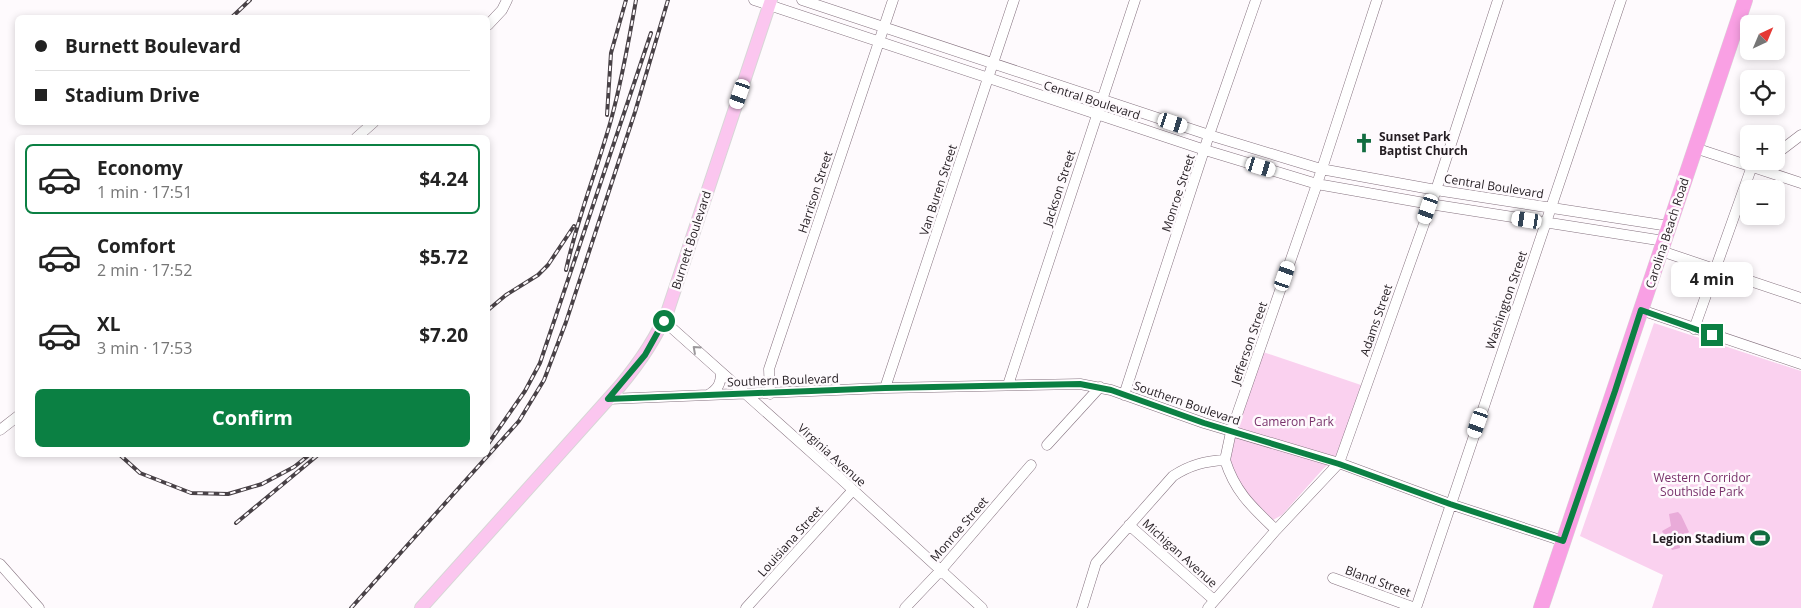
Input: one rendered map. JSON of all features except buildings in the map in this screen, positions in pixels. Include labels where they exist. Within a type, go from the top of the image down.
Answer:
[{"type":"highway","name":"Carolina Beach Road","points":[[1541,608],[1745,0]]},
{"type":"main road","name":"Burnett Boulevard","points":[[420,608],[608,399],[645,355],[664,321],[770,3]]},
{"type":"street","points":[[490,23],[502,10],[507,0]]},
{"type":"street","name":"Central Boulevard","points":[[754,0],[770,3],[878,42],[1205,150],[1317,184],[1545,222],[1662,246],[1715,269],[1801,298]]},
{"type":"street","name":"Central Boulevard","points":[[802,0],[1209,135],[1321,169],[1436,190],[1669,226]]},
{"type":"street","name":"Harrison Street","points":[[770,394],[770,369],[893,0]]},
{"type":"street","name":"Van Buren Street","points":[[885,388],[1014,0]]},
{"type":"street","name":"Jackson Street","points":[[1008,385],[1135,0]]},
{"type":"street","name":"Monroe Street","points":[[1124,395],[1209,135],[1256,0]]},
{"type":"street","name":"Jefferson Street","points":[[1225,460],[1231,432],[1317,184],[1377,0]]},
{"type":"street","name":"Adams Street","points":[[1211,604],[1276,530],[1339,464],[1436,190],[1498,0]]},
{"type":"street","name":"Washington Street","points":[[1416,608],[1621,0]]},
{"type":"street","points":[[359,135],[371,125]]},
{"type":"street","points":[[1785,147],[1801,135]]},
{"type":"street","points":[[1695,148],[1740,162]]},
{"type":"street","points":[[1694,329],[1754,170]]},
{"type":"street","points":[[1764,170],[1801,183]]},
{"type":"street","points":[[1641,310],[1801,364]]},
{"type":"street","name":"Virginia Avenue","points":[[664,321],[982,608]]},
{"type":"street","points":[[707,395],[717,389],[721,372]]},
{"type":"street","name":"Southern Boulevard","points":[[608,399],[1070,383],[1100,387],[1231,432],[1339,464],[1450,504],[1563,541]]},
{"type":"street","points":[[1047,445],[1100,387]]},
{"type":"street","points":[[0,430],[15,418]]},
{"type":"street","points":[[1082,608],[1096,563],[1173,476],[1187,467],[1205,461],[1225,460],[1230,478],[1239,492],[1276,530]]},
{"type":"street","name":"Monroe Street","points":[[905,608],[941,570],[1031,465]]},
{"type":"street","name":"Louisiana Street","points":[[746,608],[853,490]]},
{"type":"street","name":"Michigan Avenue","points":[[1129,525],[1211,604]]},
{"type":"street","points":[[0,564],[39,608]]},
{"type":"street","name":"Bland Street","points":[[1333,578],[1416,608]]},
{"type":"green space","name":"Western Corridor Southside Park","points":[[1654,323],[1801,371],[1801,608],[1652,608],[1663,575],[1580,536]]},
{"type":"green space","name":"Cameron Park","points":[[1263,352],[1361,385],[1336,458],[1323,469],[1282,515],[1273,520],[1240,487],[1229,456]]},
{"type":"shaded area","points":[[1678,512],[1689,532],[1679,538],[1680,548],[1672,550],[1662,531],[1671,526],[1669,514]]},
{"type":"railway","points":[[234,15],[250,0]]},
{"type":"railway","points":[[607,115],[611,53],[626,0]]},
{"type":"railway","points":[[566,270],[615,105],[636,0]]},
{"type":"railway","points":[[490,453],[519,421],[544,380],[566,322],[635,112],[668,0]]},
{"type":"railway","points":[[490,441],[525,391],[540,363],[651,33]]},
{"type":"railway","points":[[490,308],[506,295],[538,275],[548,265],[574,226]]},
{"type":"railway","points":[[122,457],[140,473],[191,493],[228,494],[262,484],[294,467],[306,457]]},
{"type":"railway","points":[[236,523],[316,457]]},
{"type":"railway","points":[[351,608],[487,457]]},
{"type":"place","name":"Sunset Park Baptist Church","points":[[1364,143]]},
{"type":"place","name":"Legion Stadium","points":[[1760,538]]},
{"type":"route","points":[[664,321],[645,355],[608,399],[885,388],[1080,384],[1111,390],[1231,432],[1339,464],[1450,504],[1563,541],[1641,310],[1712,335]]}]
